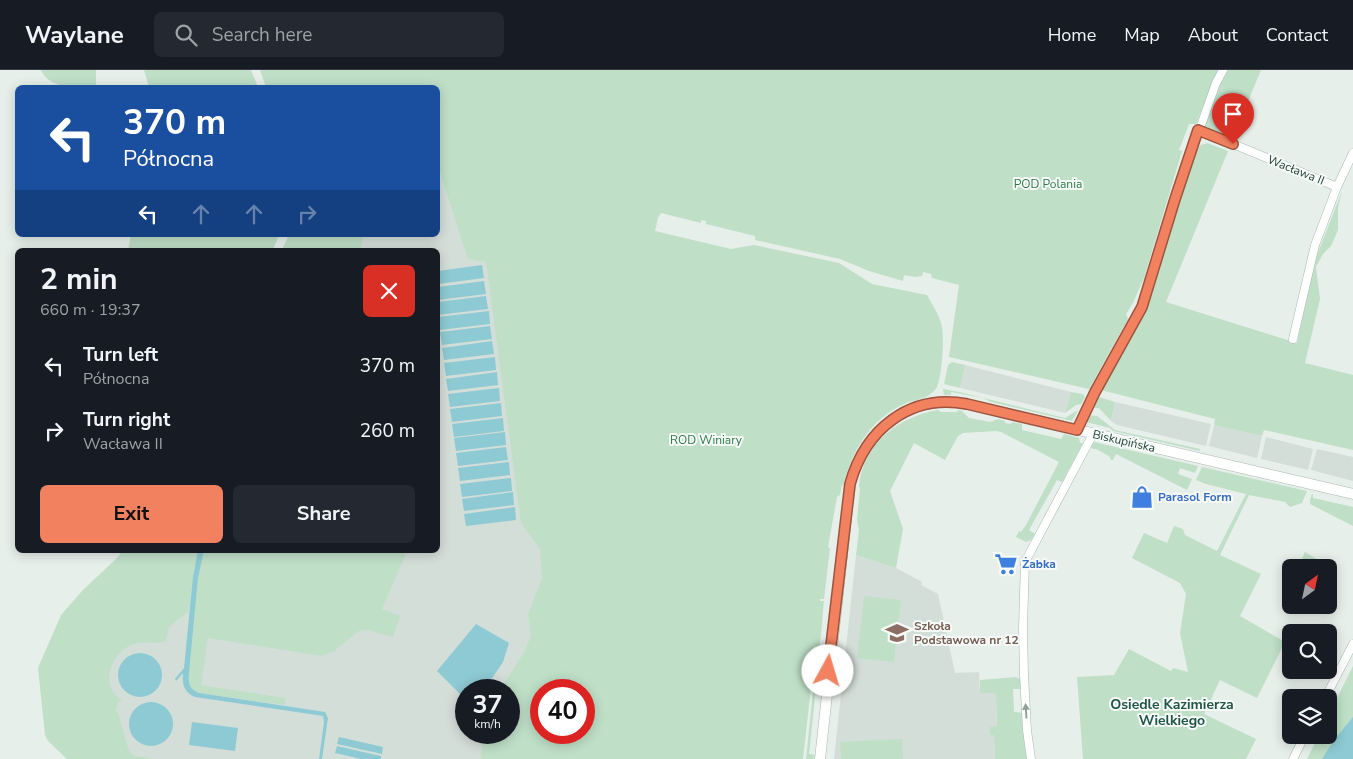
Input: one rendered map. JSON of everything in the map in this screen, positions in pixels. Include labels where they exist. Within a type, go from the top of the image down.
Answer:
[{"type":"street","points":[[1077,430],[1095,392],[1142,307],[1198,130],[1223,70]]},
{"type":"street","name":"Wacława II","points":[[1198,130],[1338,187]]},
{"type":"street","points":[[1292,339],[1315,245],[1353,153]]},
{"type":"street","name":"Biskupińska","points":[[820,759],[849,492],[856,466],[871,439],[894,418],[911,409],[937,402],[961,403],[1353,494]]},
{"type":"street","points":[[1031,759],[1027,730],[1023,628],[1025,562],[1093,434]]},
{"type":"street","points":[[1330,689],[1353,644]]},
{"type":"street","points":[[1293,759],[1300,744]]},
{"type":"shaded area","points":[[440,173],[451,207],[542,224],[556,388],[542,679],[530,679],[530,744],[540,744],[540,759],[74,759],[149,553],[440,553],[440,248],[283,248],[288,237],[440,237]]},
{"type":"shaded area","points":[[965,365],[1071,392],[1065,413],[960,388]]},
{"type":"shaded area","points":[[1115,402],[1211,424],[1206,446],[1117,425],[1111,421]]},
{"type":"shaded area","points":[[1214,425],[1262,436],[1257,458],[1209,446]]},
{"type":"shaded area","points":[[1266,437],[1313,449],[1308,470],[1261,459]]},
{"type":"shaded area","points":[[1317,449],[1353,457],[1353,481],[1311,470]]},
{"type":"shaded area","name":"Szkoła Podstawowa nr 12","points":[[856,555],[896,568],[922,582],[921,585],[938,594],[955,673],[979,672],[980,693],[996,692],[997,727],[990,727],[990,735],[994,735],[995,759],[834,759]]},
{"type":"green space","points":[[41,70],[96,70],[96,85],[61,85],[45,76]]},
{"type":"green space","points":[[144,70],[251,70],[257,85],[148,85]]},
{"type":"green space","points":[[260,70],[1219,70],[1196,124],[1189,124],[1179,150],[1182,151],[1144,278],[1126,314],[1128,319],[1089,389],[949,357],[959,285],[932,278],[931,274],[923,272],[922,276],[904,275],[903,281],[869,271],[840,259],[755,240],[755,236],[706,224],[706,221],[701,220],[701,223],[661,213],[655,231],[731,249],[754,245],[839,263],[872,284],[927,295],[941,323],[943,336],[942,355],[937,387],[926,397],[892,410],[881,418],[857,449],[843,487],[842,483],[840,495],[837,497],[828,547],[830,548],[824,599],[820,599],[820,601],[824,601],[821,632],[819,649],[814,661],[803,759],[481,759],[482,744],[520,744],[520,679],[507,679],[523,654],[531,636],[528,614],[542,578],[540,549],[521,523],[486,262],[468,259],[440,173],[440,85],[265,85]]},
{"type":"green space","points":[[1228,70],[1261,70],[1233,137],[1208,128],[1205,124]]},
{"type":"green space","points":[[1207,143],[1228,151],[1166,302],[1297,343],[1314,263],[1342,191],[1338,208],[1338,230],[1331,246],[1323,254],[1316,267],[1320,299],[1305,363],[1353,375],[1353,450],[1264,430],[1262,436],[1214,425],[1215,419],[1101,390],[1142,318],[1196,149]]},
{"type":"green space","points":[[131,237],[278,237],[274,248],[128,248]]},
{"type":"green space","points":[[288,237],[363,237],[361,248],[283,248]]},
{"type":"green space","points":[[952,362],[965,365],[960,388],[944,384],[948,365]]},
{"type":"green space","points":[[943,389],[959,392],[1065,418],[1078,410],[1072,421],[991,402],[983,398],[951,392],[951,395],[944,395]]},
{"type":"green space","points":[[1071,392],[1083,394],[1085,397],[1081,404],[1076,405],[1065,413]]},
{"type":"green space","points":[[1099,397],[1115,402],[1111,421],[1099,408],[1095,408],[1092,405],[1095,399]]},
{"type":"green space","points":[[938,410],[941,412],[957,412],[958,410],[962,411],[969,418],[990,422],[998,419],[1005,421],[1005,423],[1022,424],[1022,430],[1061,439],[1064,434],[1079,438],[1080,443],[1083,443],[1062,482],[1057,480],[1029,530],[1035,534],[1031,540],[1026,542],[1016,537],[1019,531],[1021,532],[1026,525],[1059,462],[996,431],[963,433],[958,436],[945,460],[914,443],[890,491],[903,529],[896,568],[856,555],[859,530],[857,520],[859,486],[867,457],[875,445],[896,426],[909,419]]},
{"type":"green space","points":[[1087,415],[1097,416],[1115,430],[1200,449],[1200,451],[1113,431],[1110,428],[1086,422]]},
{"type":"green space","points":[[1094,442],[1198,466],[1195,473],[1180,468],[1178,474],[1192,479],[1187,490],[1116,454],[1113,460],[1111,460],[1109,456],[1091,447]]},
{"type":"green space","points":[[1202,467],[1307,491],[1302,503],[1290,507],[1285,502],[1249,495],[1220,555],[1261,574],[1240,616],[1282,640],[1282,648],[1257,698],[1220,680],[1204,714],[1256,739],[1246,759],[1083,759],[1077,677],[1114,675],[1129,649],[1171,671],[1173,668],[1188,672],[1180,633],[1186,594],[1180,583],[1132,558],[1144,533],[1167,543],[1174,526],[1183,529],[1185,535],[1217,551],[1246,494],[1196,480]]},
{"type":"green space","points":[[1312,494],[1313,498],[1353,507],[1353,526],[1310,504]]},
{"type":"green space","points":[[1305,552],[1317,559],[1302,559]]},
{"type":"green space","points":[[121,553],[197,553],[189,611],[169,627],[166,641],[138,643],[127,647],[117,657],[110,671],[110,685],[114,693],[122,700],[118,702],[116,711],[129,751],[135,756],[154,759],[67,759],[48,741],[45,735],[38,668],[61,615],[82,591]]},
{"type":"green space","points":[[203,553],[405,553],[382,609],[400,616],[393,637],[368,630],[359,631],[334,651],[322,656],[208,638],[201,685],[285,698],[285,705],[199,693],[191,688],[189,677],[198,578]]},
{"type":"green space","points":[[864,596],[901,600],[894,662],[857,658]]},
{"type":"green space","points":[[819,659],[809,754],[815,755],[813,759],[806,759],[816,662]]},
{"type":"green space","points":[[1353,666],[1353,759],[1307,759],[1314,744],[1337,744],[1337,698]]},
{"type":"green space","points":[[1016,677],[1020,679],[1022,689],[1013,689],[1014,712],[1025,713],[1028,759],[995,759],[994,735],[990,735],[990,727],[997,726],[996,693],[980,693],[980,680]]},
{"type":"green space","points":[[902,739],[903,759],[841,759],[840,742]]},
{"type":"water","points":[[482,265],[484,278],[440,284],[440,271]]},
{"type":"water","points":[[484,281],[486,294],[440,300],[440,287]]},
{"type":"water","points":[[486,296],[488,309],[440,315],[440,302]]},
{"type":"water","points":[[489,311],[490,324],[440,330],[440,317]]},
{"type":"water","points":[[490,326],[492,339],[442,345],[440,332]]},
{"type":"water","points":[[492,341],[494,354],[444,360],[442,348]]},
{"type":"water","points":[[495,357],[496,370],[446,376],[444,363]]},
{"type":"water","points":[[497,372],[498,385],[448,391],[446,379]]},
{"type":"water","points":[[499,388],[500,401],[450,407],[448,394]]},
{"type":"water","points":[[501,403],[502,416],[452,422],[450,409]]},
{"type":"water","points":[[503,418],[504,431],[454,437],[452,424]]},
{"type":"water","points":[[505,432],[506,445],[456,451],[454,438]]},
{"type":"water","points":[[506,447],[508,460],[458,466],[456,453]]},
{"type":"water","points":[[509,462],[510,475],[460,481],[458,468]]},
{"type":"water","points":[[511,478],[512,491],[462,497],[460,484]]},
{"type":"water","points":[[513,492],[514,505],[464,511],[462,499]]},
{"type":"water","points":[[515,507],[516,520],[466,526],[464,514]]},
{"type":"water","points":[[197,553],[203,553],[198,578],[189,673],[191,688],[199,693],[325,712],[328,718],[322,759],[319,759],[324,722],[323,716],[195,697],[184,688],[183,673],[176,681],[175,679],[184,668],[193,577]]},
{"type":"water","points":[[476,624],[509,643],[503,662],[491,679],[455,679],[455,689],[437,671]]},
{"type":"water","points":[[140,653],[152,657],[158,663],[162,675],[158,687],[152,693],[140,697],[128,693],[122,687],[118,675],[122,663],[128,657]]},
{"type":"water","points":[[151,702],[163,706],[169,712],[173,724],[169,736],[163,742],[151,746],[139,742],[133,736],[129,724],[133,712],[139,706]]},
{"type":"water","points":[[1353,717],[1353,759],[1322,759],[1331,744],[1337,744],[1337,736]]},
{"type":"water","points":[[192,722],[238,728],[235,751],[189,745]]},
{"type":"water","points":[[339,737],[383,747],[382,754],[337,744]]},
{"type":"water","points":[[337,746],[381,756],[381,759],[361,759],[335,753]]},
{"type":"place","name":"Parasol Form","points":[[1142,497]]},
{"type":"place","name":"Żabka","points":[[1006,564]]},
{"type":"place","name":"Szkoła Podstawowa nr 12","points":[[897,633]]},
{"type":"district","name":"Osiedle Kazimierza Wielkiego","points":[[1172,712]]},
{"type":"route","points":[[828,671],[850,484],[859,458],[871,439],[894,418],[911,409],[945,401],[967,404],[1077,430],[1086,408],[1142,307],[1198,130],[1233,144]]},
{"type":"park label","name":"POD Polania","points":[[1048,184]]},
{"type":"park label","name":"ROD Winiary","points":[[706,440]]}]
